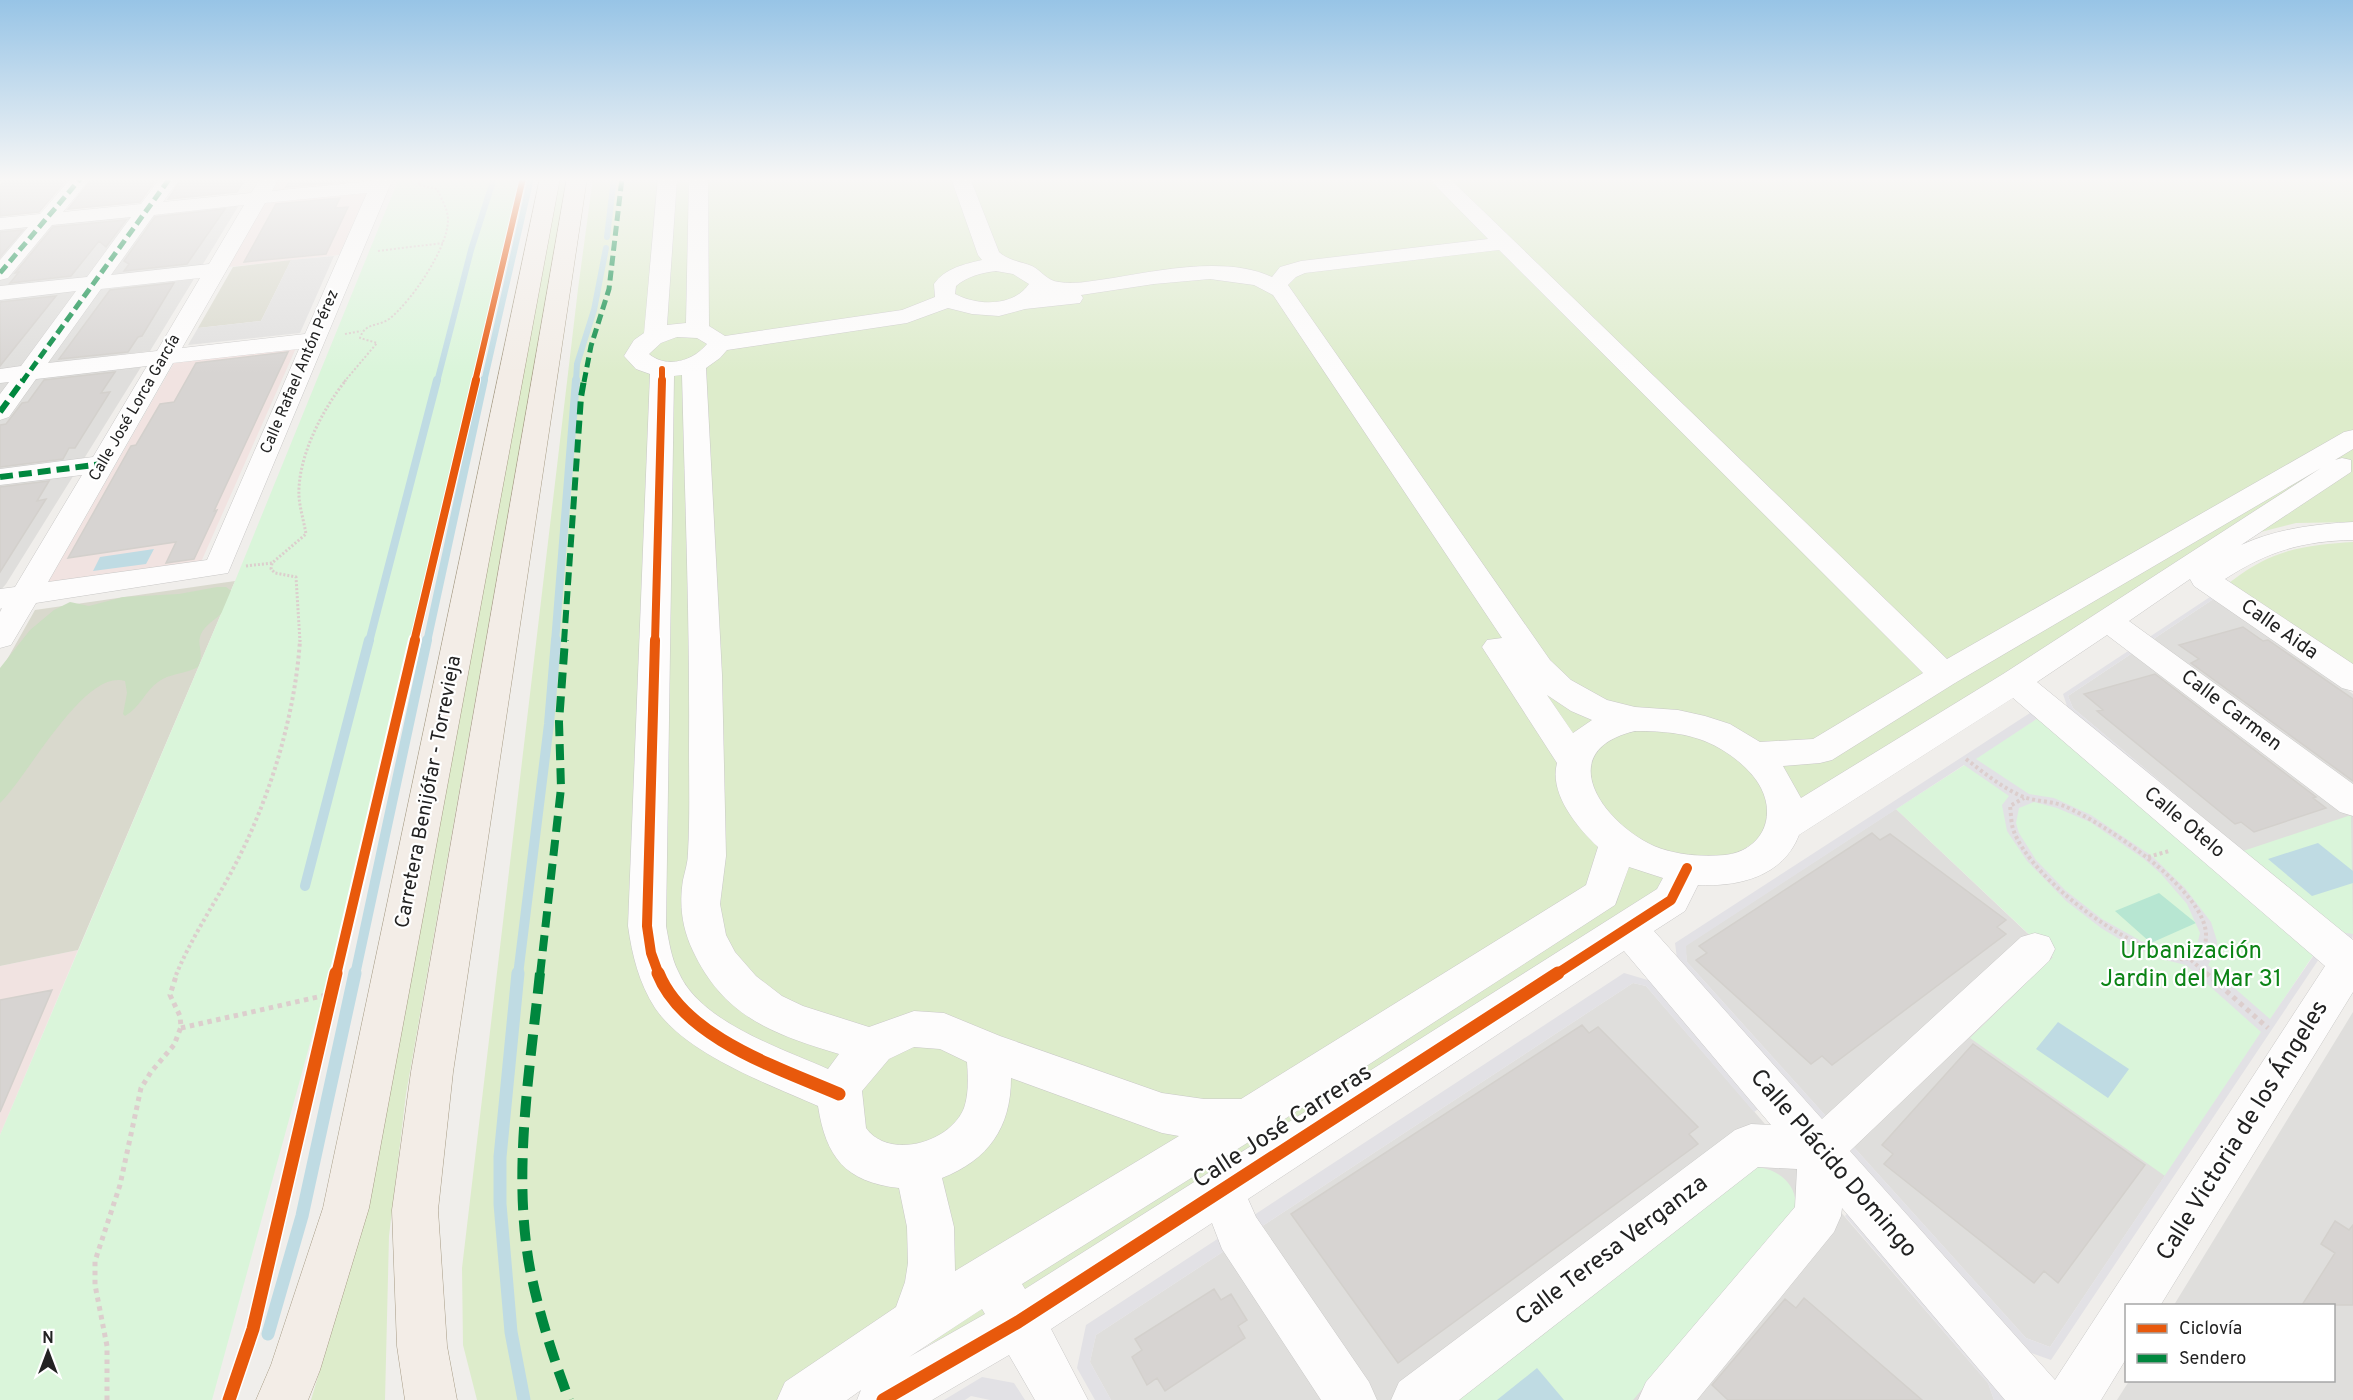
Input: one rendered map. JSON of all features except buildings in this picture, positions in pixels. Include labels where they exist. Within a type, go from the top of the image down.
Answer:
[{"type":"main road","name":"Carretera Benijófar - Torrevieja","points":[[282,1400],[295,1370],[346,1208],[537,243]]},
{"type":"main road","points":[[431,1400],[422,1346],[415,1210],[432,1072],[566,243]]},
{"type":"street","points":[[0,273],[25,243]]},
{"type":"street","points":[[0,412],[122,243]]},
{"type":"street","name":"Calle José Lorca García","points":[[0,638],[13,597],[102,464],[232,243]]},
{"type":"street","name":"Calle Rafael Antón Pérez","points":[[13,597],[218,567],[355,243]]},
{"type":"street","points":[[673,243],[706,675],[707,856],[702,878],[702,921],[719,961],[735,982],[755,1000],[780,1015],[872,1046]]},
{"type":"street","points":[[697,330],[698,243]]},
{"type":"street","points":[[960,273],[970,260],[964,243]]},
{"type":"street","points":[[985,243],[989,255],[997,262],[1033,274],[1040,284],[1057,289],[1077,289],[1221,273],[1248,276],[1276,286],[1312,334],[1544,674],[1576,700],[1614,716],[1671,719],[1708,729],[1742,746],[1769,770],[1785,798],[1786,825],[1774,849],[1747,866],[1710,872],[1669,866],[1626,848],[1593,822],[1575,791],[1574,761],[1263,295],[1241,284],[1219,282],[1020,303],[998,309],[975,309],[948,300],[944,295],[945,284],[960,273],[974,267],[996,265],[1010,267]]},
{"type":"street","points":[[1276,286],[1288,272],[1301,267],[1501,243]]},
{"type":"street","points":[[1504,243],[1944,675]]},
{"type":"street","points":[[0,293],[216,270]]},
{"type":"street","points":[[1020,303],[1035,294],[1040,284]]},
{"type":"street","points":[[683,353],[907,316],[948,300]]},
{"type":"street","points":[[683,353],[713,335],[697,330],[676,330],[683,353],[647,926],[649,948],[655,970],[666,990],[680,1010],[698,1026],[720,1041],[839,1094]]},
{"type":"street","points":[[0,376],[314,339]]},
{"type":"street","points":[[1752,754],[1821,751],[1944,675],[2353,438]]},
{"type":"street","points":[[1786,825],[2014,682],[2353,459]]},
{"type":"street","points":[[0,477],[102,464]]},
{"type":"street","name":"Calle Aida","points":[[2353,531],[2310,534],[2263,545],[2238,557],[2205,579],[2353,680]]},
{"type":"street","name":"Calle Carmen","points":[[2107,621],[2142,644],[2353,803]]},
{"type":"street","name":"Calle Otelo","points":[[2014,682],[2056,714],[2352,962]]},
{"type":"street","points":[[1574,761],[1586,741],[1607,726],[1635,718]]},
{"type":"street","points":[[819,1388],[913,1324],[1247,1119],[1602,894],[1618,842]]},
{"type":"street","name":"Calle José Carreras","points":[[883,1400],[1018,1322],[1671,900],[1687,868]]},
{"type":"street","name":"Calle Plácido Domingo","points":[[1628,927],[2039,1400]]},
{"type":"street","points":[[1664,1400],[1818,1216],[1821,1149],[2035,949]]},
{"type":"street","name":"Calle Victoria de los Ángeles","points":[[2133,1304],[2352,962]]},
{"type":"street","points":[[988,1051],[990,1092],[982,1120],[961,1146],[931,1162],[898,1167],[867,1159],[846,1139],[839,1094],[842,1083],[872,1046],[884,1039],[914,1029],[944,1031],[988,1051],[1162,1113],[1204,1119],[1247,1119]]},
{"type":"street","name":"Calle Teresa Verganza","points":[[1417,1400],[1751,1145],[1821,1149]]},
{"type":"street","points":[[913,1324],[931,1281],[934,1258],[933,1235],[916,1164]]},
{"type":"street","points":[[1221,1190],[1239,1233],[1351,1400]]},
{"type":"street","points":[[990,1277],[1062,1400]]},
{"type":"street","points":[[2072,1400],[2125,1317]]},
{"type":"path","points":[[351,254],[440,243]]},
{"type":"path","points":[[107,1400],[109,1376],[105,1326],[94,1288],[98,1250],[117,1197],[137,1099],[143,1080],[177,1040],[182,1028],[182,1017],[170,995],[177,972],[236,863],[280,758],[287,734],[301,647],[300,606],[296,577],[275,573],[271,569],[272,563],[283,550],[302,540],[306,534],[299,498],[304,462],[313,430],[342,383],[377,343],[360,338],[362,331],[372,324],[388,320],[427,275],[443,243]]},
{"type":"path","points":[[1966,759],[2024,798],[2055,803],[2091,819],[2130,843],[2165,873],[2193,904],[2207,932],[2208,940],[2203,954],[2191,960]]},
{"type":"path","points":[[2024,798],[2010,806],[2008,813],[2013,832],[2031,861],[2061,892],[2118,934],[2160,953],[2191,960],[2269,1029]]},
{"type":"path","points":[[329,1005],[334,984]]},
{"type":"path","points":[[182,1028],[332,994]]},
{"type":"shaded area","points":[[0,243],[216,243],[150,351],[0,369]]},
{"type":"shaded area","points":[[241,243],[344,243],[339,255],[228,267]]},
{"type":"shaded area","points":[[334,256],[300,333],[188,345],[198,328],[261,321],[291,260]]},
{"type":"shaded area","points":[[291,260],[261,321],[198,328],[233,267]]},
{"type":"shaded area","points":[[296,348],[201,562],[47,584],[174,363]]},
{"type":"shaded area","points":[[141,367],[6,584],[0,591],[0,383]]},
{"type":"shaded area","points":[[235,581],[78,950],[0,966],[0,672],[35,610]]},
{"type":"shaded area","points":[[2213,595],[2353,694],[2215,598],[2068,696],[2073,708],[2339,932],[2353,934],[2352,941],[2339,938],[2068,709],[2063,694]]},
{"type":"shaded area","points":[[2215,598],[2353,694],[2353,934],[2339,932],[2073,708],[2068,696]]},
{"type":"shaded area","points":[[2030,713],[2039,713],[2321,956],[2051,1360],[2026,1351],[1678,967],[1675,943]],"holes":[[[2038,718],[2314,955],[2270,1019],[2208,965],[2217,950],[2217,941],[2211,922],[2185,888],[2152,856],[2091,815],[2054,798],[2029,794],[1976,759]],[[1964,765],[2009,796],[2002,805],[2007,831],[2027,861],[2066,901],[2101,928],[2129,945],[2161,959],[2186,965],[2261,1032],[2050,1347],[2026,1338],[1687,962],[1686,946]],[[2034,802],[2057,808],[2090,822],[2144,859],[2161,874],[2187,904],[2200,933],[2197,945],[2190,950],[2173,952],[2141,941],[2102,919],[2065,890],[2036,860],[2019,833],[2016,823],[2019,808]]]},
{"type":"shaded area","points":[[1896,809],[2211,1107],[2050,1347],[2026,1338],[1687,962],[1685,946]]},
{"type":"shaded area","points":[[78,950],[0,1135],[0,966]]},
{"type":"shaded area","points":[[1624,973],[1651,981],[1761,1107],[1754,1112],[1646,986],[1633,983],[1096,1335],[1090,1362],[1111,1400],[1095,1400],[1077,1368],[1086,1325]]},
{"type":"shaded area","points":[[1633,983],[1646,986],[1988,1383],[1994,1400],[1111,1400],[1090,1362],[1096,1335]]},
{"type":"shaded area","points":[[2353,1012],[2353,1400],[2117,1400],[2128,1382],[2335,1382],[2335,1304],[2175,1304]]},
{"type":"shaded area","points":[[1850,1210],[1999,1383],[2004,1400],[1994,1400],[1988,1383],[1845,1216]]},
{"type":"shaded area","points":[[982,1377],[1014,1383],[1025,1400],[990,1400],[971,1396],[965,1400],[944,1400]]},
{"type":"green space","points":[[372,243],[505,243],[351,894],[212,1400],[0,1400],[0,1135],[235,581]]},
{"type":"green space","points":[[546,243],[556,243],[406,1094],[389,1236],[385,1400],[311,1400],[360,1237]]},
{"type":"green space","points":[[584,243],[2353,243],[2353,522],[2296,523],[2249,535],[2107,621],[1119,1241],[965,1327],[814,1400],[477,1400],[463,1345],[462,1268]]},
{"type":"green space","points":[[2353,542],[2353,672],[2226,585],[2257,564],[2283,553],[2318,545]]},
{"type":"green space","points":[[226,587],[233,592],[224,611],[201,634],[199,642],[201,657],[198,667],[158,682],[135,709],[125,716],[123,714],[127,693],[125,681],[109,681],[92,691],[57,728],[0,803],[0,668],[30,630],[54,610],[70,602],[89,606],[123,597],[179,594]]},
{"type":"green space","name":"Urbanización Jardin del Mar 31","points":[[2038,718],[2314,954],[2165,1176],[1970,1038],[2053,957],[1896,809]]},
{"type":"green space","points":[[2351,815],[2353,934],[2344,934],[2243,851]]},
{"type":"green space","points":[[2159,893],[2196,923],[2151,943],[2115,911]]},
{"type":"green space","points":[[1753,1167],[1770,1170],[1790,1185],[1795,1200],[1795,1209],[1633,1400],[1447,1400]]},
{"type":"water","points":[[154,549],[146,564],[93,571],[100,557]]},
{"type":"water","points":[[2318,843],[2353,871],[2353,883],[2312,896],[2268,859]]},
{"type":"water","points":[[2058,1022],[2129,1069],[2108,1098],[2036,1049]]},
{"type":"water","points":[[1537,1368],[1564,1400],[1497,1400]]},
{"type":"waterway","points":[[437,382],[473,243]]},
{"type":"waterway","points":[[484,382],[516,243]]},
{"type":"waterway","points":[[576,382],[577,364],[594,310],[606,248]]},
{"type":"waterway","points":[[369,642],[437,380]]},
{"type":"waterway","points":[[427,642],[484,380]]},
{"type":"waterway","points":[[555,642],[576,380]]},
{"type":"waterway","points":[[305,886],[369,640]]},
{"type":"waterway","points":[[355,975],[427,640]]},
{"type":"waterway","points":[[518,975],[549,724],[556,640]]},
{"type":"waterway","points":[[268,1334],[302,1216],[355,973]]},
{"type":"waterway","points":[[518,973],[500,1157],[500,1204],[511,1332],[524,1400]]},
{"type":"marked path","points":[[0,273],[25,243]]},
{"type":"marked path","points":[[0,412],[123,243]]},
{"type":"marked path","points":[[569,1400],[546,1336],[530,1268],[524,1217],[523,1162],[527,1095],[561,788],[559,722],[581,397],[591,346],[609,289],[614,243]]},
{"type":"marked path","points":[[0,477],[102,464]]},
{"type":"cycle path","points":[[229,1400],[253,1329],[508,243]]},
{"type":"cycle path","points":[[662,369],[647,926],[651,953],[669,995],[682,1011],[699,1025],[717,1038],[739,1049],[839,1094]]},
{"type":"cycle path","points":[[883,1400],[1018,1322],[1671,900],[1687,868]]}]
